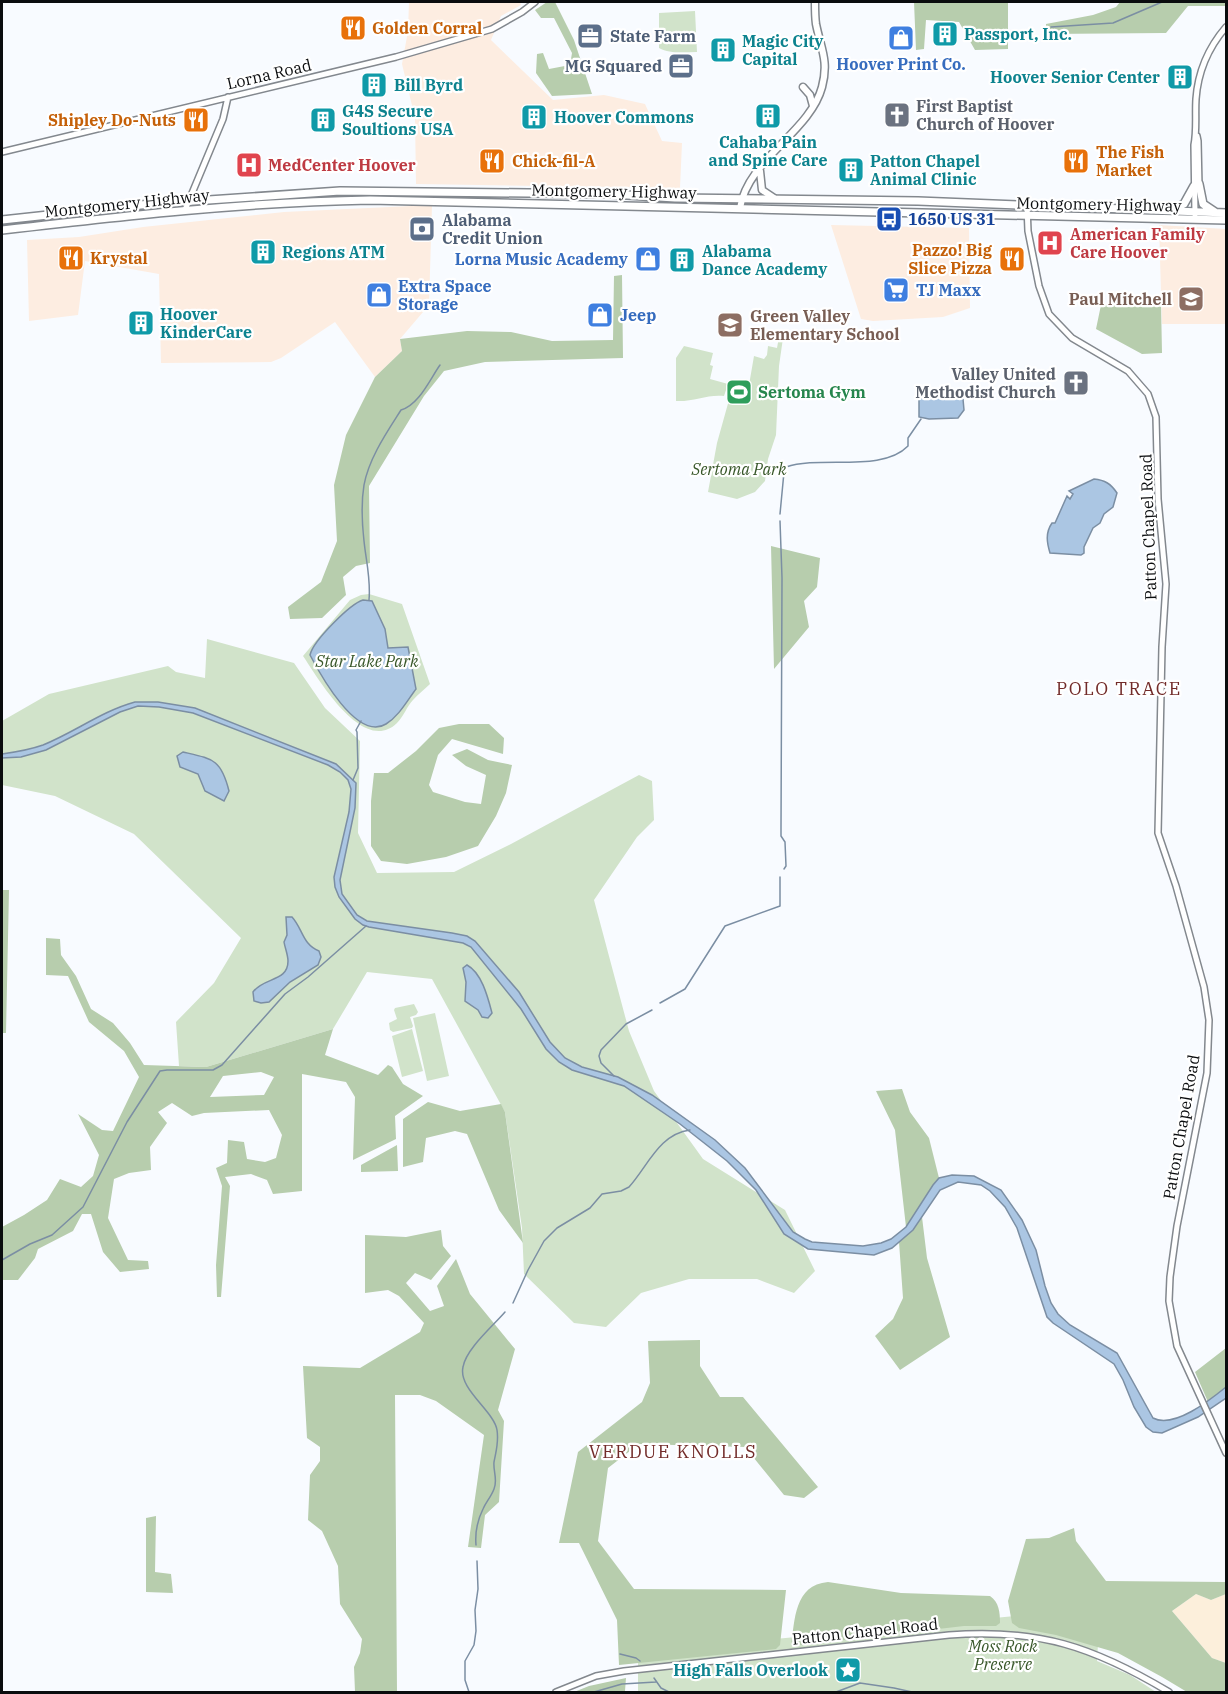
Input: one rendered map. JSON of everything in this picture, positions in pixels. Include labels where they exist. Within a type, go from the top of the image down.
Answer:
[{"type":"main road","points":[[740,208],[742,199],[760,169],[813,106],[822,88],[826,59],[816,23],[815,2]]},
{"type":"main road","points":[[803,87],[810,95],[813,106]]},
{"type":"main road","points":[[760,169],[762,190],[766,195],[777,199]]},
{"type":"main road","points":[[1167,211],[1184,204],[1196,185]]},
{"type":"main road","points":[[1196,185],[1203,204],[1218,213]]},
{"type":"main road","name":"Montgomery Highway","points":[[2,220],[189,201],[340,191],[938,201],[1167,211],[1227,220]]},
{"type":"main road","name":"Montgomery Highway","points":[[2,230],[185,210],[300,201],[370,200],[1026,215],[1227,213]]},
{"type":"street","name":"Lorna Road","points":[[2,152],[396,57],[488,31],[535,2]]},
{"type":"street","points":[[1197,215],[1194,146],[1196,99],[1202,67],[1215,41],[1227,27]]},
{"type":"street","points":[[185,210],[221,123],[228,98]]},
{"type":"street","name":"Patton Chapel Road","points":[[1027,206],[1028,231],[1042,296],[1049,314],[1072,338],[1128,371],[1148,394],[1156,417],[1158,499],[1166,584],[1158,833],[1176,886],[1204,987],[1209,1020],[1207,1073],[1177,1226],[1169,1300],[1176,1346],[1227,1453]]},
{"type":"street","points":[[1028,231],[1032,221],[1043,215]]},
{"type":"street","name":"Patton Chapel Road","points":[[556,1692],[596,1676],[624,1671],[949,1635],[986,1633],[1027,1636],[1066,1644],[1120,1664],[1169,1692]]},
{"type":"shaded area","points":[[409,2],[520,2],[521,5],[501,16],[491,40],[553,100],[604,95],[645,104],[662,141],[682,143],[680,188],[416,184],[415,118],[402,64],[408,31]]},
{"type":"shaded area","points":[[432,205],[429,305],[400,339],[402,351],[375,377],[335,322],[281,358],[271,362],[161,363],[159,274],[85,261],[78,315],[29,321],[27,240],[79,237],[143,227],[284,212]]},
{"type":"shaded area","points":[[831,225],[969,228],[970,308],[943,317],[873,321],[861,319]]},
{"type":"shaded area","points":[[1159,225],[1226,229],[1226,324],[1162,324]]},
{"type":"shaded area","points":[[1196,1594],[1211,1600],[1226,1594],[1226,1663],[1212,1658],[1172,1611]]},
{"type":"green space","points":[[547,2],[555,2],[574,40],[592,94],[552,96],[536,73],[537,54],[543,53],[549,69],[570,65],[572,53],[554,18],[541,18],[535,10]]},
{"type":"green space","points":[[914,2],[1008,2],[1008,49],[975,50],[959,22],[926,20],[924,49],[916,50]]},
{"type":"green space","points":[[1120,2],[1226,2],[1226,6],[1188,6],[1166,33],[1046,34],[1046,24],[1093,15],[1116,7]]},
{"type":"green space","points":[[695,11],[697,52],[672,52],[659,48],[659,13]]},
{"type":"green space","points":[[622,275],[623,358],[485,362],[444,371],[424,396],[369,486],[370,563],[356,566],[343,577],[346,595],[322,618],[290,619],[288,607],[321,582],[337,541],[334,485],[346,435],[375,377],[402,351],[400,339],[467,331],[511,332],[552,341],[613,340],[614,276]]},
{"type":"green space","points":[[1161,303],[1162,353],[1142,354],[1096,329],[1101,305]]},
{"type":"green space","name":"Sertoma Park","points":[[779,337],[783,338],[779,366],[776,435],[768,459],[765,481],[755,492],[737,499],[708,492],[717,443],[734,382],[749,385],[754,356],[764,359],[768,346],[777,348]]},
{"type":"green space","points":[[684,346],[713,353],[710,379],[728,384],[724,396],[676,401],[676,358]]},
{"type":"green space","points":[[771,546],[820,558],[817,587],[804,601],[809,627],[774,669]]},
{"type":"green space","name":"Star Lake Park","points":[[369,594],[402,604],[430,684],[411,702],[397,723],[384,730],[370,730],[356,722],[330,696],[303,656],[350,600]]},
{"type":"green space","points":[[207,639],[294,663],[325,708],[360,741],[358,833],[377,873],[454,872],[639,775],[652,781],[654,820],[637,837],[594,900],[629,1031],[654,1091],[703,1159],[785,1210],[815,1271],[794,1293],[757,1279],[689,1279],[641,1293],[606,1327],[574,1323],[524,1274],[522,1228],[505,1112],[432,979],[367,972],[333,1029],[206,1067],[179,1066],[176,1022],[214,983],[241,938],[134,834],[55,796],[2,785],[2,721],[49,694],[168,666],[176,672],[205,678]]},
{"type":"green space","points":[[459,724],[489,724],[504,738],[503,754],[452,739],[438,755],[429,785],[433,792],[465,802],[481,804],[486,775],[466,766],[452,755],[467,749],[488,760],[512,765],[506,793],[496,816],[478,846],[446,857],[407,864],[381,861],[371,846],[371,801],[374,773],[388,773],[416,751],[439,728]]},
{"type":"green space","points":[[2,890],[9,890],[6,1033],[2,1033]]},
{"type":"green space","points":[[46,938],[60,939],[61,955],[76,976],[91,1009],[113,1023],[130,1043],[144,1065],[206,1067],[333,1029],[325,1055],[378,1075],[388,1065],[392,1067],[403,1084],[423,1096],[395,1116],[396,1139],[353,1160],[355,1097],[346,1082],[302,1074],[302,1191],[273,1194],[267,1180],[251,1174],[225,1177],[230,1186],[221,1297],[217,1297],[216,1265],[222,1186],[216,1168],[227,1163],[228,1140],[244,1142],[247,1159],[265,1162],[276,1158],[282,1135],[269,1110],[204,1113],[192,1116],[172,1103],[158,1112],[167,1123],[150,1147],[151,1170],[129,1173],[114,1179],[108,1218],[128,1260],[148,1261],[149,1269],[120,1272],[103,1252],[91,1214],[82,1214],[73,1231],[38,1249],[35,1258],[18,1280],[2,1280],[2,1227],[47,1200],[60,1179],[81,1187],[93,1176],[99,1155],[78,1114],[102,1130],[113,1131],[139,1077],[124,1051],[89,1022],[68,976],[46,975]],"holes":[[[261,1072],[274,1077],[264,1095],[210,1097],[223,1076]]]},
{"type":"green space","points":[[414,1004],[418,1012],[410,1017],[412,1028],[393,1032],[390,1030],[389,1023],[397,1019],[395,1008]]},
{"type":"green space","points":[[435,1013],[449,1076],[427,1081],[413,1018]]},
{"type":"green space","points":[[412,1029],[423,1071],[402,1077],[392,1036]]},
{"type":"green space","points":[[902,1089],[910,1112],[929,1138],[939,1178],[906,1227],[895,1130],[876,1091]]},
{"type":"green space","points":[[428,1102],[460,1111],[501,1104],[505,1112],[523,1243],[499,1210],[467,1134],[455,1131],[426,1138],[423,1162],[403,1167],[403,1119]]},
{"type":"green space","points":[[397,1145],[398,1171],[361,1172],[361,1165]]},
{"type":"green space","points":[[922,1217],[927,1258],[950,1337],[900,1370],[875,1336],[893,1319],[903,1298],[899,1242],[913,1230]]},
{"type":"green space","points":[[441,1230],[443,1246],[451,1256],[431,1280],[415,1273],[406,1283],[430,1311],[444,1306],[437,1286],[456,1259],[470,1294],[515,1349],[498,1410],[504,1421],[499,1502],[485,1515],[481,1548],[468,1547],[484,1435],[436,1401],[420,1395],[395,1395],[397,1692],[355,1692],[354,1667],[360,1653],[362,1639],[340,1604],[338,1566],[322,1531],[308,1520],[310,1475],[320,1461],[320,1447],[307,1438],[303,1366],[360,1368],[420,1332],[424,1323],[399,1296],[388,1290],[365,1293],[365,1235],[406,1237]]},
{"type":"green space","points":[[700,1340],[700,1366],[720,1397],[743,1397],[818,1487],[804,1498],[784,1495],[745,1447],[639,1444],[608,1468],[598,1541],[634,1589],[786,1590],[780,1645],[776,1649],[619,1665],[617,1620],[579,1543],[559,1543],[578,1452],[642,1402],[650,1383],[648,1341]]},
{"type":"green space","points":[[1226,1348],[1226,1387],[1208,1402],[1195,1372]]},
{"type":"green space","points":[[156,1516],[155,1572],[171,1574],[173,1593],[146,1592],[146,1518]]},
{"type":"green space","points":[[1074,1528],[1076,1541],[1106,1581],[1226,1582],[1226,1594],[1211,1600],[1196,1594],[1172,1611],[1212,1658],[1226,1663],[1226,1692],[1187,1692],[1118,1653],[1056,1635],[1019,1628],[1012,1623],[1008,1601],[1026,1539],[1049,1538]]},
{"type":"green space","points":[[828,1582],[901,1593],[990,1596],[998,1608],[1000,1623],[996,1626],[964,1626],[791,1646],[798,1605],[802,1597],[808,1590]]},
{"type":"green space","name":"Moss Rock Preserve","points":[[1015,1616],[1098,1644],[1097,1661],[1130,1675],[1156,1692],[638,1692],[638,1652]]},
{"type":"green space","points":[[626,1678],[625,1691],[574,1692],[589,1686]]},
{"type":"water","points":[[960,396],[963,399],[964,410],[958,418],[919,417],[919,398]]},
{"type":"water","points":[[1094,479],[1107,483],[1117,493],[1113,507],[1093,528],[1084,547],[1084,553],[1081,555],[1050,553],[1047,542],[1048,530],[1052,523],[1055,523],[1067,496],[1070,499],[1073,494],[1069,491]]},
{"type":"water","name":"Star Lake Park","points":[[363,600],[372,601],[385,629],[388,648],[408,647],[416,689],[395,717],[386,724],[375,727],[363,723],[341,703],[310,655],[318,641],[333,624],[350,608]]},
{"type":"water","points":[[135,702],[158,702],[195,708],[336,764],[356,783],[355,808],[340,880],[342,894],[357,915],[367,921],[452,933],[467,936],[475,941],[519,992],[550,1042],[565,1058],[582,1067],[618,1077],[652,1095],[715,1140],[745,1168],[793,1232],[812,1242],[863,1246],[881,1243],[891,1239],[906,1227],[939,1178],[952,1175],[974,1176],[1001,1190],[1022,1220],[1036,1250],[1051,1303],[1058,1314],[1070,1325],[1117,1353],[1153,1418],[1171,1420],[1191,1412],[1226,1387],[1226,1398],[1198,1417],[1162,1433],[1153,1432],[1146,1427],[1114,1364],[1047,1317],[1017,1228],[1005,1207],[981,1185],[958,1182],[940,1190],[913,1230],[892,1248],[874,1255],[808,1249],[784,1234],[756,1190],[727,1161],[680,1124],[624,1086],[572,1070],[559,1062],[546,1049],[521,1009],[471,947],[463,943],[369,927],[355,919],[339,897],[334,877],[349,812],[351,789],[348,780],[328,765],[193,713],[138,706],[120,712],[46,750],[21,757],[2,758],[2,754],[43,745],[111,711]]},
{"type":"water","points":[[183,752],[209,759],[219,766],[229,791],[224,801],[205,791],[198,774],[180,767],[177,756]]},
{"type":"water","points":[[286,917],[292,917],[309,944],[319,951],[321,957],[318,965],[290,982],[269,1002],[254,1001],[253,992],[258,987],[280,976],[287,968],[288,959],[284,942],[287,935]]},
{"type":"water","points":[[467,965],[477,974],[484,986],[492,1013],[488,1018],[482,1017],[478,1010],[465,1001],[466,982],[463,968]]},
{"type":"waterway","points":[[1051,27],[1113,23],[1162,2]]},
{"type":"waterway","points":[[369,600],[369,577],[362,513],[366,475],[379,446],[401,410],[419,397],[440,365]]},
{"type":"waterway","points":[[780,514],[786,467],[816,462],[883,459],[897,454],[908,446],[908,438],[921,419]]},
{"type":"waterway","points":[[780,521],[782,578],[781,836],[785,842],[786,866],[784,869]]},
{"type":"waterway","points":[[353,780],[358,768],[356,730],[361,721]]},
{"type":"waterway","points":[[660,1003],[685,989],[725,926],[780,906],[780,877]]},
{"type":"waterway","points":[[2,1260],[52,1235],[83,1207],[127,1122],[160,1071],[213,1070],[222,1065],[285,994],[366,926]]},
{"type":"waterway","points":[[614,1076],[601,1063],[599,1056],[601,1050],[626,1024],[652,1010]]},
{"type":"waterway","points":[[513,1303],[544,1241],[557,1228],[590,1208],[602,1194],[621,1191],[629,1187],[662,1144],[679,1133],[690,1130]]},
{"type":"waterway","points":[[476,1545],[479,1518],[495,1486],[494,1462],[498,1434],[490,1415],[466,1383],[463,1367],[474,1345],[505,1312]]},
{"type":"waterway","points":[[469,1692],[465,1680],[465,1661],[474,1645],[476,1631],[477,1561]]},
{"type":"waterway","points":[[620,1654],[640,1661]]},
{"type":"waterway","points":[[654,1678],[661,1688],[669,1692]]},
{"type":"waterway","points":[[594,1692],[622,1684],[656,1682]]},
{"type":"waterway","points":[[836,1692],[860,1683],[912,1692]]},
{"type":"place","name":"Golden Corral","points":[[353,28]]},
{"type":"place","name":"Passport, Inc.","points":[[945,34]]},
{"type":"place","name":"State Farm","points":[[590,36]]},
{"type":"place","name":"Hoover Print Co.","points":[[901,38]]},
{"type":"place","name":"Magic City Capital","points":[[723,50]]},
{"type":"place","name":"MG Squared","points":[[681,66]]},
{"type":"place","name":"Hoover Senior Center","points":[[1180,77]]},
{"type":"place","name":"Bill Byrd","points":[[374,85]]},
{"type":"place","name":"First Baptist Church of Hoover","points":[[897,115]]},
{"type":"place","name":"Cahaba Pain and Spine Care","points":[[768,116]]},
{"type":"place","name":"Hoover Commons","points":[[534,117]]},
{"type":"place","name":"Shipley Do-Nuts","points":[[196,120]]},
{"type":"place","name":"G4S Secure Soultions USA","points":[[323,120]]},
{"type":"place","name":"Chick-fil-A","points":[[492,161]]},
{"type":"place","name":"The Fish Market","points":[[1076,161]]},
{"type":"place","name":"MedCenter Hoover","points":[[249,165]]},
{"type":"place","name":"Patton Chapel Animal Clinic","points":[[851,170]]},
{"type":"place","name":"1650 US 31","points":[[889,219]]},
{"type":"place","name":"Alabama Credit Union","points":[[422,229]]},
{"type":"place","name":"American Family Care Hoover","points":[[1050,243]]},
{"type":"place","name":"Regions ATM","points":[[263,252]]},
{"type":"place","name":"Krystal","points":[[71,258]]},
{"type":"place","name":"Lorna Music Academy","points":[[648,259]]},
{"type":"place","name":"Pazzo! Big Slice Pizza","points":[[1012,259]]},
{"type":"place","name":"Alabama Dance Academy","points":[[682,260]]},
{"type":"place","name":"TJ Maxx","points":[[896,290]]},
{"type":"place","name":"Extra Space Storage","points":[[379,295]]},
{"type":"place","name":"Paul Mitchell","points":[[1191,299]]},
{"type":"place","name":"Jeep","points":[[600,315]]},
{"type":"place","name":"Hoover KinderCare","points":[[141,323]]},
{"type":"place","name":"Green Valley Elementary School","points":[[730,325]]},
{"type":"place","name":"Valley United Methodist Church","points":[[1076,383]]},
{"type":"place","name":"Sertoma Gym","points":[[739,392]]},
{"type":"place","name":"High Falls Overlook","points":[[848,1670]]},
{"type":"district","name":"POLO TRACE","points":[[1119,688]]},
{"type":"district","name":"VERDUE KNOLLS","points":[[673,1451]]}]
